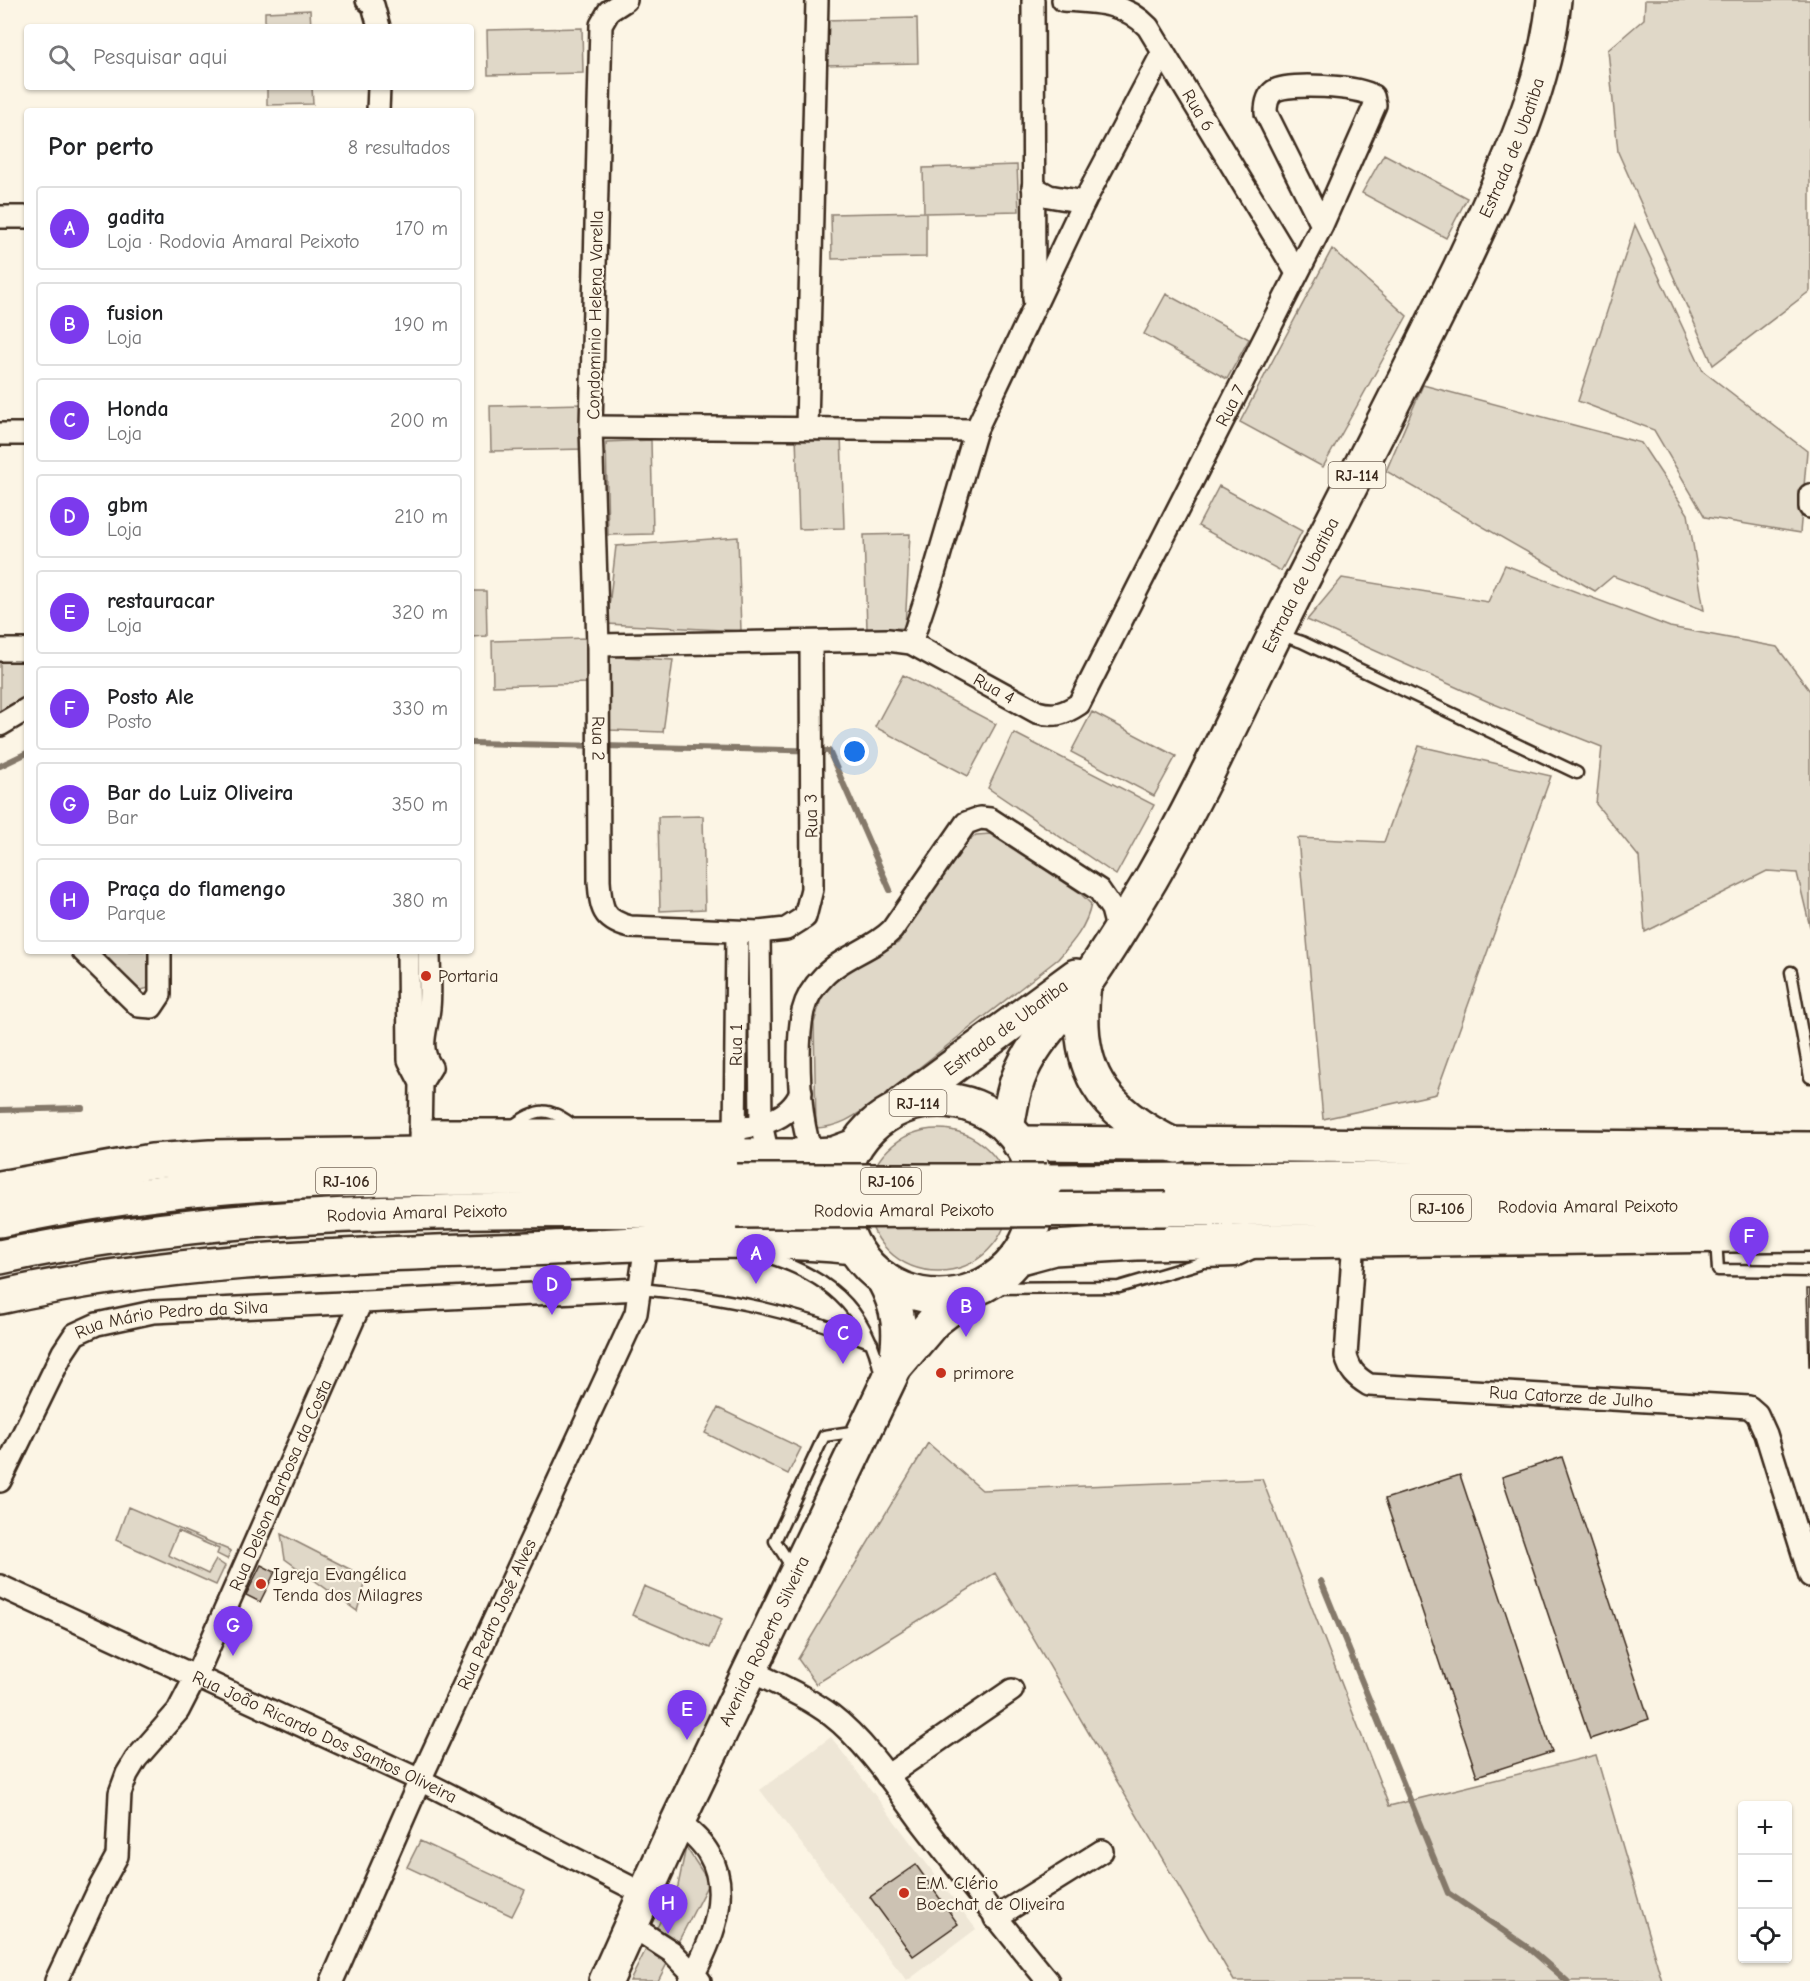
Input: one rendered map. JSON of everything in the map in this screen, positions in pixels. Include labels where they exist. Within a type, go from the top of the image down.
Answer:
[{"type":"main road","name":"Estrada de Ubatiba","points":[[1013,1136],[1018,1077],[1047,1030],[1092,972],[1118,932],[1186,816],[1275,632],[1407,378],[1492,201],[1541,64],[1551,29],[1554,0]]},
{"type":"main road","name":"Estrada de Ubatiba","points":[[884,1117],[1092,972]]},
{"type":"main road","points":[[1092,972],[1082,1031],[1087,1058],[1100,1088],[1107,1100],[1130,1121],[1176,1146]]},
{"type":"main road","name":"RJ-114","points":[[920,1102],[957,1102],[984,1112],[1013,1136],[1029,1160],[1037,1193],[1032,1227],[1017,1257],[992,1280],[977,1288],[942,1296],[924,1294],[898,1287],[883,1278],[854,1247],[843,1221],[840,1202],[847,1164],[855,1146],[884,1117],[920,1102]]},
{"type":"main road","points":[[1013,1136],[1176,1146],[1810,1149]]},
{"type":"main road","points":[[0,1188],[152,1161],[420,1142],[478,1155],[609,1156],[734,1169],[773,1156],[833,1154],[855,1146]]},
{"type":"main road","name":"Rodovia Amaral Peixoto","points":[[0,1257],[127,1235],[335,1215],[471,1210],[734,1169]]},
{"type":"main road","name":"Rodovia Amaral Peixoto","points":[[0,1220],[124,1198],[223,1187],[326,1181],[481,1179],[734,1169],[1166,1195],[1810,1205]]},
{"type":"main road","name":"Rodovia Amaral Peixoto","points":[[1166,1195],[1810,1176]]},
{"type":"main road","points":[[1017,1257],[1054,1248],[1085,1245],[1282,1239],[1810,1234]]},
{"type":"main road","points":[[0,1297],[93,1278],[200,1265],[365,1255],[646,1244],[720,1243],[854,1247]]},
{"type":"main road","name":"Avenida Roberto Silveira","points":[[606,1981],[678,1821],[895,1367],[900,1341],[899,1315],[883,1278]]},
{"type":"main road","name":"Avenida Roberto Silveira","points":[[895,1367],[934,1321],[977,1288]]},
{"type":"street","points":[[367,0],[373,5],[378,24]]},
{"type":"street","name":"Condominio Helena Varella","points":[[626,0],[609,11],[601,25],[591,428],[976,430]]},
{"type":"street","points":[[807,428],[817,0]]},
{"type":"street","points":[[1034,0],[1034,305]]},
{"type":"street","name":"Rua 6","points":[[1063,0],[1121,7],[1137,16],[1148,27],[1162,54],[1297,273]]},
{"type":"street","points":[[598,645],[888,640],[911,643],[976,430],[1084,202],[1162,54]]},
{"type":"street","name":"Rua 7","points":[[1079,704],[1322,225],[1376,105],[1373,96],[1359,90],[1292,86],[1272,92],[1266,103],[1269,119],[1322,225]]},
{"type":"street","points":[[1143,92],[1184,87]]},
{"type":"street","points":[[378,90],[378,108]]},
{"type":"street","points":[[1034,188],[1049,196],[1084,202]]},
{"type":"street","points":[[0,217],[24,217]]},
{"type":"street","name":"Rua 2","points":[[591,428],[598,645],[601,902],[607,917],[615,923],[630,927],[737,932]]},
{"type":"street","points":[[0,434],[24,434]]},
{"type":"street","points":[[1810,495],[1810,507]]},
{"type":"street","name":"Rua 3","points":[[737,932],[786,929],[805,917],[810,904],[812,889],[811,642]]},
{"type":"street","name":"Rua 4","points":[[911,643],[1037,712],[1055,715],[1066,713],[1079,704]]},
{"type":"street","points":[[0,650],[24,650]]},
{"type":"street","points":[[0,725],[24,711]]},
{"type":"street","points":[[814,1156],[805,1136],[801,1092],[802,1017],[811,993],[825,975],[878,943],[892,930],[914,901],[960,829],[972,819],[990,819],[1001,825],[1099,890],[1112,909],[1118,932]]},
{"type":"street","name":"Rua 1","points":[[734,1169],[737,932]]},
{"type":"street","name":"Rua 1","points":[[759,932],[761,1124],[766,1146],[773,1156]]},
{"type":"street","points":[[86,954],[139,1006],[152,1007],[159,995],[160,954]]},
{"type":"street","points":[[408,954],[409,1060],[426,1075]]},
{"type":"street","points":[[429,954],[429,1010],[425,1022],[426,1075],[420,1142],[507,1131],[580,1131],[734,1169],[761,1124],[787,1112],[801,1092]]},
{"type":"street","name":"Rua Catorze de Julho","points":[[1354,1239],[1346,1356],[1350,1368],[1358,1378],[1369,1385],[1749,1407],[1757,1414],[1766,1434],[1810,1576]]},
{"type":"street","name":"Rua Pedro José Alves","points":[[332,1981],[420,1780],[636,1313],[646,1244]]},
{"type":"street","points":[[362,1302],[641,1289]]},
{"type":"street","name":"Rua Mário Pedro da Silva","points":[[0,1481],[63,1352],[75,1334],[97,1324],[153,1312],[362,1302]]},
{"type":"street","name":"Rua Delson Barbosa da Costa","points":[[56,1981],[99,1887],[117,1856],[120,1793],[127,1774],[136,1759],[178,1711],[196,1676],[362,1302]]},
{"type":"street","name":"Rua João Ricardo Dos Santos Oliveira","points":[[0,1586],[420,1780],[646,1895]]},
{"type":"street","points":[[751,1671],[806,1698],[833,1717],[887,1776],[995,1918],[1048,1981]]},
{"type":"street","points":[[887,1776],[1012,1690]]},
{"type":"street","points":[[632,1926],[660,1942],[695,1979],[718,1911],[719,1885],[709,1854],[678,1821]]},
{"type":"street","points":[[995,1918],[1102,1851]]},
{"type":"lane","points":[[1275,632],[1302,642],[1577,773]]},
{"type":"lane","points":[[1791,972],[1810,1077]]},
{"type":"lane","points":[[478,1155],[507,1131]]},
{"type":"lane","points":[[580,1131],[609,1156]]},
{"type":"lane","points":[[1716,1236],[1719,1270],[1810,1270]]},
{"type":"lane","points":[[977,1288],[1119,1287],[1204,1262],[1236,1261],[1282,1239]]},
{"type":"lane","points":[[720,1243],[777,1260],[822,1282],[838,1293],[850,1306],[872,1343],[881,1377],[879,1402]]},
{"type":"lane","points":[[641,1289],[720,1298],[781,1311],[872,1343]]},
{"type":"shaded area","points":[[1645,0],[1810,0],[1810,291],[1713,365],[1618,152],[1608,50],[1644,19]]},
{"type":"shaded area","points":[[310,10],[311,24],[265,24],[265,12]]},
{"type":"shaded area","points":[[917,18],[918,63],[824,65],[823,20]]},
{"type":"shaded area","points":[[582,28],[583,73],[488,75],[487,30]]},
{"type":"shaded area","points":[[267,90],[312,90],[313,104],[267,105]]},
{"type":"shaded area","points":[[1384,154],[1467,198],[1446,238],[1362,193]]},
{"type":"shaded area","points":[[1017,165],[1019,211],[926,213],[926,257],[832,259],[831,214],[924,212],[923,168]]},
{"type":"shaded area","points":[[1635,225],[1703,371],[1807,451],[1800,533],[1705,517],[1654,430],[1578,401]]},
{"type":"shaded area","points":[[1332,249],[1407,316],[1323,467],[1240,422]]},
{"type":"shaded area","points":[[1166,294],[1249,339],[1227,379],[1144,334]]},
{"type":"shaded area","points":[[1423,385],[1641,443],[1688,514],[1704,610],[1613,576],[1595,591],[1386,471]]},
{"type":"shaded area","points":[[585,404],[586,449],[491,451],[490,406]]},
{"type":"shaded area","points":[[841,434],[844,528],[799,529],[796,435]]},
{"type":"shaded area","points":[[651,440],[653,534],[608,535],[606,442]]},
{"type":"shaded area","points":[[1219,486],[1302,531],[1281,571],[1198,526]]},
{"type":"shaded area","points":[[910,534],[905,628],[867,629],[864,535]]},
{"type":"shaded area","points":[[738,537],[741,631],[607,624],[616,546]]},
{"type":"shaded area","points":[[1505,565],[1670,627],[1777,647],[1810,691],[1810,927],[1797,873],[1767,871],[1645,932],[1639,857],[1596,804],[1602,747],[1489,702],[1307,620],[1342,578],[1488,602]]},
{"type":"shaded area","points":[[474,591],[486,591],[487,636],[474,637]]},
{"type":"shaded area","points":[[586,638],[587,683],[493,686],[492,641]]},
{"type":"shaded area","points":[[606,656],[673,660],[663,732],[609,730]]},
{"type":"shaded area","points":[[0,662],[24,662],[24,699],[0,713]]},
{"type":"shaded area","points":[[903,675],[996,724],[968,776],[875,727]]},
{"type":"shaded area","points":[[1092,712],[1176,756],[1154,796],[1071,752]]},
{"type":"shaded area","points":[[1014,733],[1154,805],[1116,875],[988,788]]},
{"type":"shaded area","points":[[1419,746],[1551,776],[1436,1094],[1323,1119],[1298,838],[1384,842]]},
{"type":"shaded area","points":[[703,816],[705,909],[660,911],[658,817]]},
{"type":"shaded area","points":[[990,834],[1079,892],[1091,904],[1083,927],[1058,959],[874,1103],[840,1123],[816,1128],[814,1023],[823,992],[838,976],[898,943],[963,846],[976,835]]},
{"type":"shaded area","points":[[105,954],[152,954],[149,988],[141,990],[136,988]]},
{"type":"shaded area","points":[[938,1129],[965,1134],[988,1150],[1004,1173],[1009,1200],[1004,1227],[988,1250],[965,1266],[938,1271],[911,1266],[888,1250],[872,1227],[867,1200],[872,1173],[888,1150],[911,1134]]},
{"type":"shaded area","points":[[718,1408],[801,1448],[788,1474],[705,1433]]},
{"type":"shaded area","points":[[928,1443],[982,1490],[1262,1479],[1389,1806],[1596,1755],[1662,1981],[1234,1981],[995,1573],[816,1684],[798,1659]]},
{"type":"shaded area","points":[[128,1507],[231,1551],[227,1559],[217,1554],[219,1549],[178,1531],[168,1555],[208,1574],[216,1560],[225,1566],[216,1585],[116,1540]]},
{"type":"shaded area","points":[[281,1534],[367,1578],[357,1611],[285,1559]]},
{"type":"shaded area","points":[[644,1586],[722,1619],[710,1648],[632,1615]]},
{"type":"shaded area","points":[[831,1737],[976,1929],[907,1981],[760,1790]]},
{"type":"shaded area","points":[[420,1841],[525,1890],[512,1916],[407,1867]]},
{"type":"shaded area","points":[[686,1847],[709,1882],[658,1981],[630,1981],[678,1886]]},
{"type":"building","points":[[1807,1289],[1810,1289],[1810,1366],[1809,1366]]},
{"type":"building","points":[[1562,1457],[1649,1719],[1590,1739],[1502,1477]]},
{"type":"building","points":[[1460,1475],[1552,1752],[1477,1776],[1385,1499]]},
{"type":"building","name":"Igreja Evangélica Tenda dos Milagres","points":[[261,1565],[275,1572],[260,1602],[246,1595]]},
{"type":"building","points":[[916,1865],[958,1924],[913,1956],[870,1897]]},
{"type":"waterway","points":[[474,743],[829,751],[890,890]]},
{"type":"waterway","points":[[0,766],[24,754]]},
{"type":"waterway","points":[[0,1110],[82,1108]]},
{"type":"waterway","points":[[1321,1581],[1448,1893],[1530,1949],[1567,1981]]},
{"type":"place","name":"Portaria","points":[[426,976]]},
{"type":"place","name":"Posto Ale","points":[[1749,1267]]},
{"type":"place","name":"gadita","points":[[756,1284]]},
{"type":"place","name":"gbm","points":[[552,1315]]},
{"type":"place","name":"fusion","points":[[966,1337]]},
{"type":"place","name":"Honda","points":[[843,1364]]},
{"type":"place","name":"primore","points":[[941,1373]]},
{"type":"place","name":"Igreja Evangélica Tenda dos Milagres","points":[[261,1584]]},
{"type":"place","name":"Bar do Luiz Oliveira","points":[[233,1656]]},
{"type":"place","name":"restauracar","points":[[687,1740]]},
{"type":"place","name":"E.M. Clério Boechat de Oliveira","points":[[904,1893]]},
{"type":"place","name":"Praça do flamengo","points":[[668,1934]]}]
